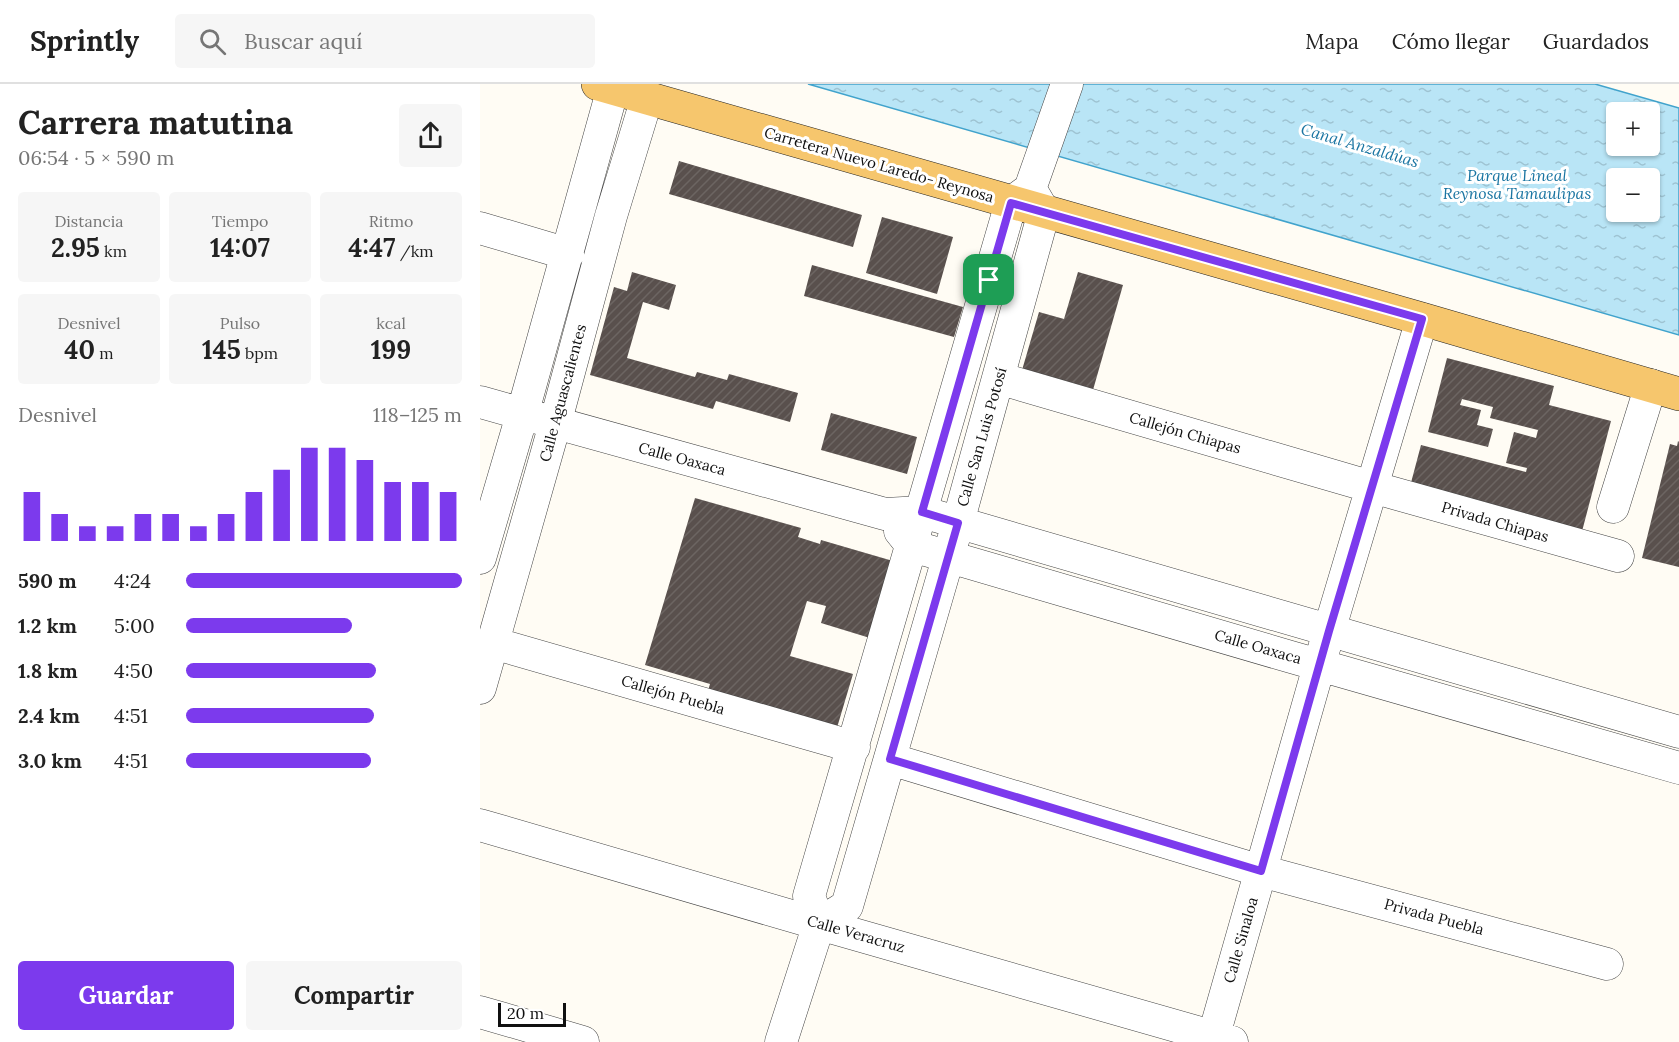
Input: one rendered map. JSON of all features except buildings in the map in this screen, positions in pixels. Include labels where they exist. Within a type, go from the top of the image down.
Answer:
[{"type":"main road","name":"Carretera Nuevo Laredo- Reynosa","points":[[605,86],[1031,194],[1422,319],[1665,390]]},
{"type":"street","name":"Calle San Luis Potosí","points":[[1031,194],[998,378],[890,759],[847,906],[819,924],[809,896],[922,512],[1067,84]]},
{"type":"street","points":[[480,558],[567,254],[605,86]]},
{"type":"street","name":"Calle Aguascalientes","points":[[480,688],[611,216],[647,98]]},
{"type":"street","points":[[480,228],[567,254]]},
{"type":"street","name":"Calle Sinaloa","points":[[1219,1040],[1261,871],[1329,631],[1422,319]]},
{"type":"street","name":"Callejón Chiapas","points":[[998,378],[1372,487]]},
{"type":"street","points":[[1613,507],[1665,390]]},
{"type":"street","name":"Calle Oaxaca","points":[[480,402],[885,514],[922,512],[1679,732]]},
{"type":"street","name":"Privada Chiapas","points":[[1372,487],[1618,556]]},
{"type":"street","points":[[885,514],[912,546]]},
{"type":"street","name":"Calle Oaxaca","points":[[912,546],[1679,768]]},
{"type":"street","name":"Callejón Puebla","points":[[493,643],[854,747]]},
{"type":"street","points":[[890,759],[1261,871]]},
{"type":"street","name":"Calle Veracruz","points":[[480,825],[1219,1040]]},
{"type":"street","name":"Privada Puebla","points":[[1261,871],[1607,964]]},
{"type":"street","points":[[782,1042],[819,924]]},
{"type":"street","points":[[480,1012],[583,1042]]},
{"type":"water","name":"Parque Lineal Reynosa Tamaulipas","points":[[808,84],[1595,84],[1658,102],[1606,102],[1606,156],[1660,156],[1660,103],[1679,108],[1679,335]]},
{"type":"route","points":[[1011,203],[1422,319],[1329,631],[1261,871],[890,759],[958,523],[922,512],[989,280],[1011,203]]},
{"type":"water label","name":"Canal Anzaldúas","points":[[1360,145]]}]
